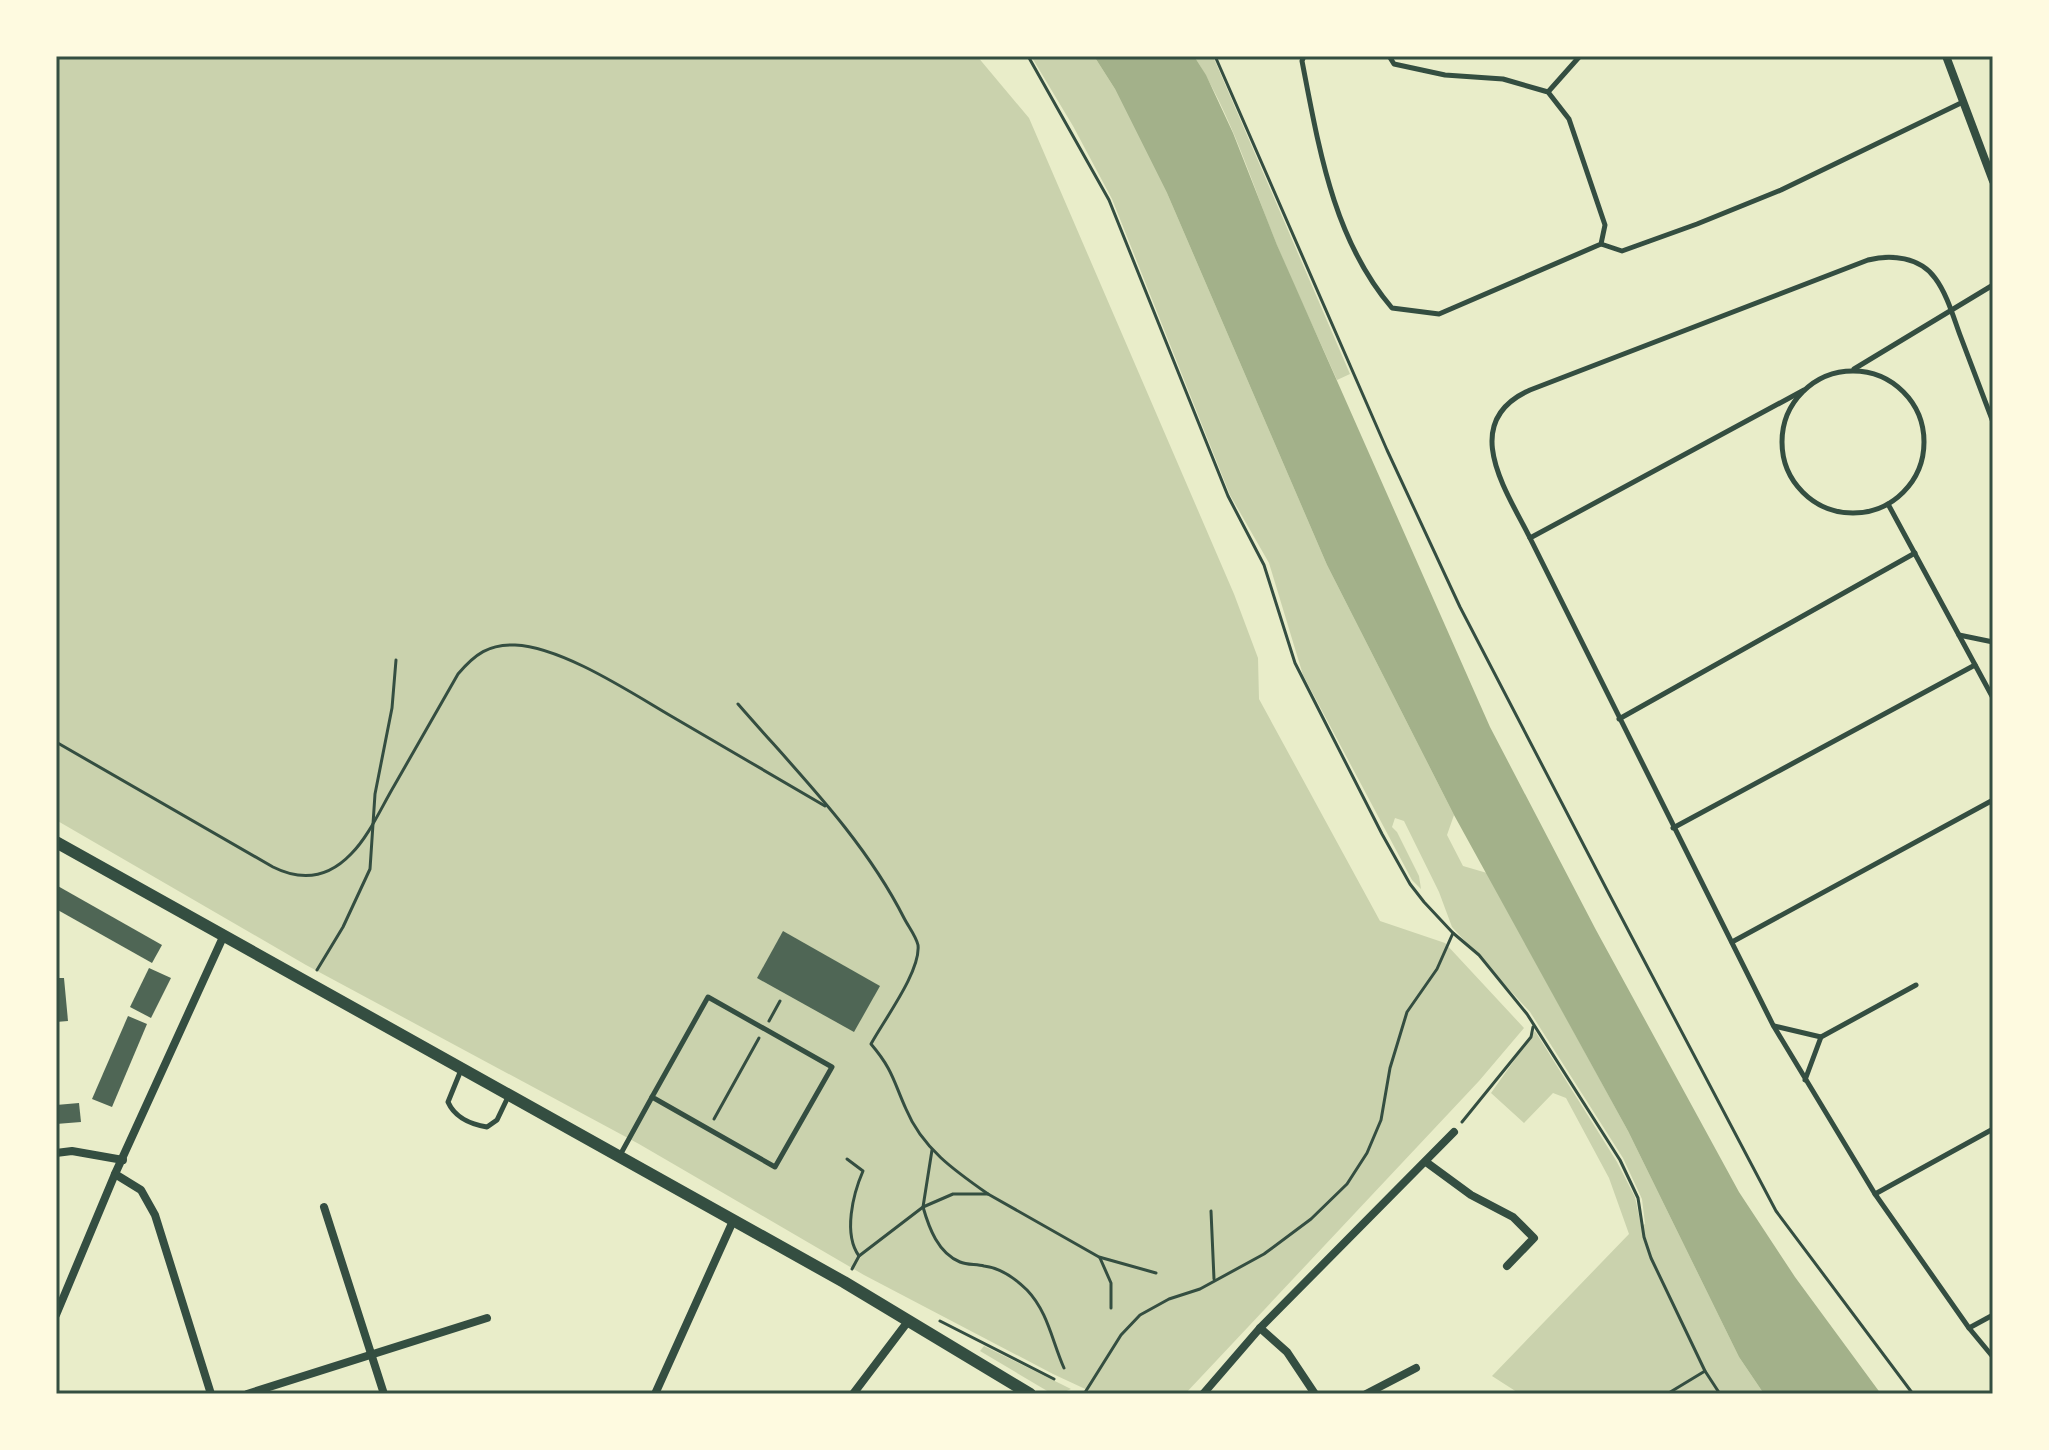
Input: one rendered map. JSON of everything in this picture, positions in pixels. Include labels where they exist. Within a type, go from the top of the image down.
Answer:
[{"type":"street","points":[[1946,56],[1993,181]]},
{"type":"street","points":[[56,842],[844,1282],[909,1320],[1009,1387],[1030,1394]]},
{"type":"street","points":[[56,1315],[115,1174],[224,935]]},
{"type":"street","points":[[1203,1394],[1260,1328],[1454,1132]]},
{"type":"street","points":[[56,1153],[72,1151],[123,1160]]},
{"type":"street","points":[[1426,1162],[1471,1195],[1513,1217],[1534,1238],[1507,1266]]},
{"type":"street","points":[[115,1174],[141,1190],[155,1215],[211,1394]]},
{"type":"street","points":[[324,1207],[384,1394]]},
{"type":"street","points":[[655,1394],[733,1221]]},
{"type":"street","points":[[247,1394],[487,1318]]},
{"type":"street","points":[[853,1394],[909,1320]]},
{"type":"street","points":[[1260,1328],[1287,1352],[1315,1394]]},
{"type":"street","points":[[1366,1394],[1416,1368]]},
{"type":"lane","points":[[1304,56],[1302,61],[1323,165],[1348,239],[1371,283],[1392,308],[1439,314],[1601,244],[1622,251],[1697,224],[1781,190],[1963,102]]},
{"type":"lane","points":[[1389,56],[1394,64],[1445,75],[1503,79],[1548,92],[1569,119],[1605,225],[1601,244]]},
{"type":"lane","points":[[1548,92],[1580,56]]},
{"type":"lane","points":[[1993,422],[1951,310],[1935,278],[1926,269],[1901,258],[1879,257],[1520,394],[1498,416],[1491,446],[1495,466],[1530,538],[1773,1025],[1875,1194],[1969,1328],[1993,1357]]},
{"type":"lane","points":[[1530,538],[1826,376],[1851,370],[1993,285]]},
{"type":"lane","points":[[1804,390],[1787,414],[1782,443],[1783,458],[1796,484],[1806,495],[1831,510],[1860,513],[1888,504],[1909,486],[1917,474],[1924,447],[1921,420],[1916,407],[1899,387],[1877,374],[1851,370]]},
{"type":"lane","points":[[1888,504],[1992,694]]},
{"type":"lane","points":[[1619,719],[1915,553]]},
{"type":"lane","points":[[1959,634],[1993,642]]},
{"type":"lane","points":[[1673,828],[1975,665]]},
{"type":"lane","points":[[1732,942],[1993,800]]},
{"type":"lane","points":[[1805,1080],[1821,1037],[1916,985]]},
{"type":"lane","points":[[619,1158],[652,1097],[708,997],[832,1067],[775,1167],[652,1097]]},
{"type":"lane","points":[[1773,1025],[1821,1037]]},
{"type":"lane","points":[[461,1069],[448,1102],[451,1109],[466,1122],[487,1127],[497,1120],[509,1096]]},
{"type":"lane","points":[[1875,1194],[1993,1129]]},
{"type":"lane","points":[[1969,1328],[1993,1315]]},
{"type":"path","points":[[1028,56],[1109,200],[1228,496],[1264,565],[1295,663],[1382,834],[1410,884],[1453,933],[1479,955],[1533,1023],[1620,1160],[1638,1198],[1651,1258],[1705,1371],[1720,1394]]},
{"type":"path","points":[[1215,56],[1387,450],[1454,593],[1599,876],[1776,1211],[1913,1394]]},
{"type":"path","points":[[56,742],[292,877],[310,876],[334,866],[351,854],[375,820],[458,674],[482,650],[517,645],[554,654],[609,680],[825,806]]},
{"type":"path","points":[[308,983],[343,927],[370,869],[375,794],[392,708],[396,660]]},
{"type":"path","points":[[738,704],[814,788],[825,806],[854,838],[894,898],[918,944],[915,969],[871,1044],[892,1071],[906,1111],[932,1150],[988,1194],[1099,1257],[1156,1273]]},
{"type":"path","points":[[1084,1394],[1121,1335],[1140,1315],[1169,1299],[1200,1289],[1264,1254],[1334,1197],[1358,1169],[1381,1120],[1390,1068],[1407,1012],[1437,969],[1453,933]]},
{"type":"path","points":[[708,1129],[780,1001]]},
{"type":"path","points":[[1454,1132],[1531,1037],[1533,1023]]},
{"type":"path","points":[[932,1150],[923,1207],[931,1232],[941,1248],[960,1262],[989,1266],[1002,1272],[1035,1300],[1050,1326],[1064,1368]]},
{"type":"path","points":[[847,1159],[863,1171],[857,1185],[852,1215],[853,1245],[859,1256]]},
{"type":"path","points":[[844,1282],[859,1256],[923,1207],[953,1194],[988,1194]]},
{"type":"path","points":[[1211,1211],[1214,1281]]},
{"type":"path","points":[[1099,1257],[1111,1283],[1111,1308]]},
{"type":"path","points":[[931,1316],[1054,1379]]},
{"type":"path","points":[[1667,1394],[1705,1371]]},
{"type":"shaded area","points":[[56,56],[977,56],[1029,118],[1234,594],[1258,658],[1259,699],[1380,921],[1445,943],[1524,1028],[1479,1081],[1185,1394],[1096,1394],[864,1275],[639,1144],[306,965],[56,820]]},
{"type":"shaded area","points":[[1031,56],[1094,56],[1115,89],[1167,193],[1327,565],[1454,815],[1447,835],[1463,866],[1487,873],[1628,1131],[1739,1357],[1764,1394],[1520,1394],[1492,1376],[1629,1234],[1609,1178],[1566,1098],[1553,1093],[1524,1123],[1491,1093],[1535,1031],[1617,1162],[1635,1197],[1641,1226],[1645,1224],[1642,1199],[1623,1158],[1530,1012],[1452,927],[1439,892],[1404,821],[1395,818],[1392,827],[1419,876],[1421,889],[1412,880],[1303,675],[1269,563],[1230,495],[1112,199]]},
{"type":"shaded area","points":[[1094,56],[1194,56],[1206,75],[1233,133],[1277,245],[1490,727],[1739,1192],[1795,1277],[1881,1394],[1764,1394],[1739,1357],[1628,1131],[1454,815],[1327,565],[1167,193],[1115,89]]},
{"type":"shaded area","points":[[1194,56],[1212,56],[1215,61],[1350,374],[1337,380],[1276,243],[1230,124]]},
{"type":"shaded area","points":[[984,1346],[1071,1389],[1060,1394],[1049,1392],[980,1351]]},
{"type":"building","points":[[56,885],[162,945],[152,963],[56,909]]},
{"type":"building","points":[[783,931],[880,986],[854,1032],[757,978]]},
{"type":"building","points":[[149,968],[171,978],[151,1018],[130,1007]]},
{"type":"building","points":[[56,978],[64,978],[68,1021],[56,1022]]},
{"type":"building","points":[[128,1016],[147,1024],[112,1107],[92,1099]]},
{"type":"building","points":[[79,1103],[81,1122],[56,1124],[56,1105]]}]
